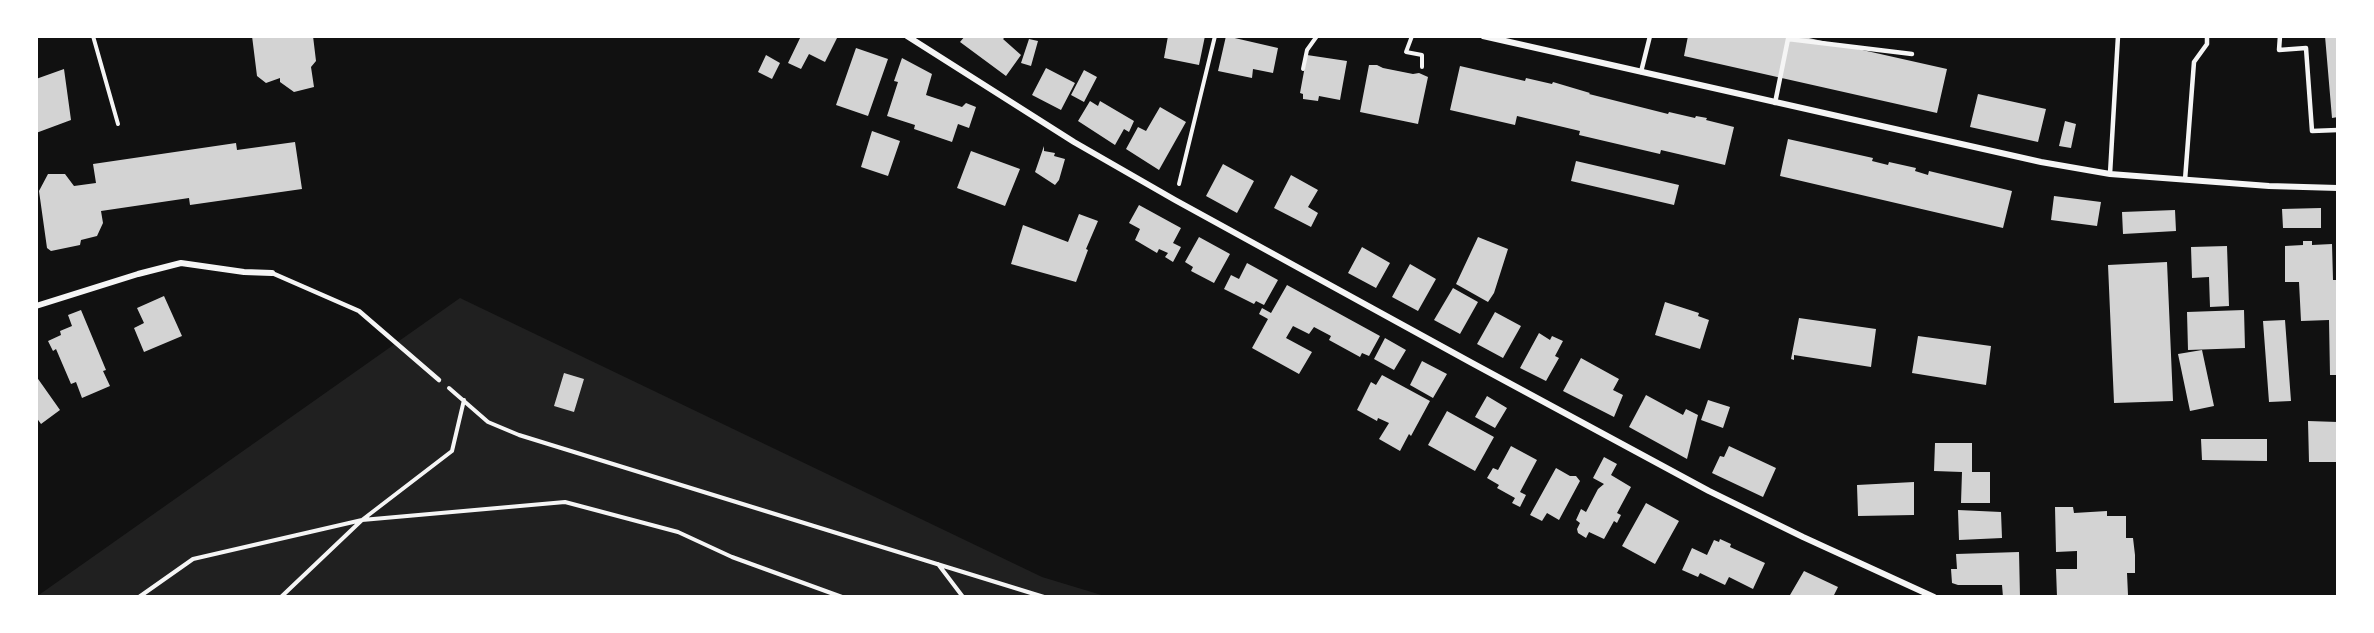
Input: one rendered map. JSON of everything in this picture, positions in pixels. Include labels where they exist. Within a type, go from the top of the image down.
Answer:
[{"type":"street","points":[[907,36],[1074,142],[1175,200],[1709,491],[1934,597]]},
{"type":"street","points":[[1483,36],[2042,162],[2110,174],[2269,186],[2338,188]]},
{"type":"street","points":[[36,306],[181,263],[244,273],[272,273]]},
{"type":"lane","points":[[1641,72],[1650,36]]},
{"type":"lane","points":[[2110,174],[2118,36]]},
{"type":"lane","points":[[2207,36],[2207,44]]},
{"type":"lane","points":[[2185,180],[2194,62],[2214,36]]},
{"type":"lane","points":[[2280,36],[2279,50],[2306,48],[2312,131],[2338,130]]},
{"type":"lane","points":[[1775,103],[1788,39],[1912,54]]},
{"type":"lane","points":[[272,273],[359,311],[439,380]]},
{"type":"path","points":[[93,36],[118,124]]},
{"type":"path","points":[[1175,200],[1215,36]]},
{"type":"path","points":[[1303,69],[1307,50],[1317,36]]},
{"type":"path","points":[[1412,36],[1407,52],[1422,55],[1422,67]]},
{"type":"path","points":[[281,597],[362,520],[452,451],[464,399],[488,422],[519,435],[1044,597]]},
{"type":"path","points":[[139,597],[193,560],[362,520],[565,502],[678,532],[732,557],[842,597]]},
{"type":"path","points":[[937,564],[963,597]]},
{"type":"shaded area","points":[[460,298],[1042,577],[1108,597],[36,597]]},
{"type":"building","points":[[252,36],[313,36],[316,61],[311,67],[314,87],[294,92],[280,82],[280,78],[266,83],[257,76]]},
{"type":"building","points":[[801,36],[838,36],[825,62],[809,54],[801,69],[788,63]]},
{"type":"building","points":[[965,36],[1006,36],[1003,39],[1021,55],[1006,76],[960,42]]},
{"type":"building","points":[[1168,36],[1205,36],[1199,65],[1164,58]]},
{"type":"building","points":[[1226,36],[1278,48],[1273,73],[1253,69],[1252,78],[1218,71]]},
{"type":"building","points":[[1688,36],[1800,36],[1947,69],[1937,113],[1684,56]]},
{"type":"building","points":[[2325,36],[2338,36],[2338,117],[2332,118]]},
{"type":"building","points":[[1029,39],[1038,41],[1031,66],[1021,63]]},
{"type":"building","points":[[856,48],[888,59],[868,116],[836,105]]},
{"type":"building","points":[[766,55],[780,63],[772,79],[758,72]]},
{"type":"building","points":[[1307,55],[1347,61],[1340,100],[1319,96],[1318,101],[1303,99],[1303,94],[1300,93]]},
{"type":"building","points":[[902,58],[932,74],[926,95],[962,107],[966,103],[976,107],[969,128],[958,124],[952,142],[914,129],[915,125],[887,116],[898,82],[894,81]]},
{"type":"building","points":[[1369,65],[1413,74],[1419,73],[1428,77],[1418,124],[1360,112]]},
{"type":"building","points":[[1460,66],[1525,81],[1526,78],[1552,84],[1553,82],[1589,94],[1668,114],[1669,112],[1695,118],[1696,116],[1707,118],[1706,120],[1734,127],[1725,165],[1661,150],[1660,154],[1579,135],[1580,131],[1517,116],[1515,125],[1450,110]]},
{"type":"building","points":[[1046,68],[1075,83],[1061,110],[1032,95]]},
{"type":"building","points":[[64,69],[71,120],[36,133],[36,79]]},
{"type":"building","points":[[1084,70],[1097,77],[1084,102],[1071,95]]},
{"type":"building","points":[[1978,94],[2046,109],[2038,142],[1970,127]]},
{"type":"building","points":[[1090,101],[1098,106],[1100,101],[1134,121],[1129,132],[1124,129],[1115,145],[1078,121]]},
{"type":"building","points":[[1160,107],[1186,122],[1159,170],[1126,149],[1138,127],[1146,131]]},
{"type":"building","points":[[2065,121],[2076,124],[2071,148],[2059,146]]},
{"type":"building","points":[[872,131],[900,141],[888,176],[861,167]]},
{"type":"building","points":[[1788,139],[1873,158],[1872,161],[1888,165],[1889,162],[1916,168],[1915,171],[1928,175],[1929,171],[2012,191],[2003,228],[1780,176]]},
{"type":"building","points":[[295,142],[302,189],[190,205],[189,198],[101,211],[103,223],[97,236],[81,240],[80,245],[51,251],[47,248],[39,191],[48,174],[65,174],[74,186],[96,183],[93,164],[236,143],[237,150]]},
{"type":"building","points":[[1044,146],[1044,151],[1055,153],[1054,156],[1065,159],[1059,180],[1055,185],[1035,172]]},
{"type":"building","points":[[971,151],[1020,169],[1005,206],[957,188]]},
{"type":"building","points":[[1576,161],[1679,185],[1674,205],[1571,181]]},
{"type":"building","points":[[1223,164],[1254,181],[1237,213],[1206,196]]},
{"type":"building","points":[[1291,175],[1318,190],[1308,207],[1318,213],[1311,227],[1274,208]]},
{"type":"building","points":[[2054,196],[2101,202],[2097,226],[2051,220]]},
{"type":"building","points":[[1139,205],[1181,228],[1173,243],[1181,247],[1173,262],[1165,257],[1168,253],[1159,249],[1157,253],[1135,240],[1140,229],[1129,223]]},
{"type":"building","points":[[2321,208],[2321,228],[2283,228],[2282,209]]},
{"type":"building","points":[[2175,210],[2176,231],[2123,234],[2122,212]]},
{"type":"building","points":[[1079,214],[1098,221],[1076,282],[1011,264],[1023,225],[1068,242]]},
{"type":"building","points":[[1199,237],[1230,254],[1214,283],[1191,271],[1193,267],[1185,262]]},
{"type":"building","points":[[1478,237],[1508,249],[1494,293],[1488,302],[1456,284]]},
{"type":"building","points":[[2303,241],[2312,241],[2312,245],[2332,244],[2333,280],[2338,280],[2338,375],[2330,375],[2329,320],[2301,321],[2299,282],[2285,282],[2285,246],[2303,245]]},
{"type":"building","points":[[2227,246],[2229,306],[2210,307],[2209,277],[2192,278],[2191,247]]},
{"type":"building","points":[[1362,247],[1390,263],[1376,288],[1348,273]]},
{"type":"building","points":[[2167,262],[2173,401],[2114,403],[2108,265]]},
{"type":"building","points":[[1247,263],[1278,280],[1264,305],[1256,301],[1254,304],[1224,289],[1231,275],[1239,279]]},
{"type":"building","points":[[1410,264],[1436,279],[1418,311],[1392,297]]},
{"type":"building","points":[[1287,285],[1380,336],[1369,356],[1362,353],[1360,357],[1329,340],[1331,336],[1314,327],[1309,334],[1293,326],[1286,338],[1312,352],[1299,374],[1252,348],[1268,319],[1259,314],[1262,308],[1271,313]]},
{"type":"building","points":[[1453,288],[1478,302],[1460,334],[1434,320]]},
{"type":"building","points":[[164,296],[182,336],[144,352],[134,328],[144,323],[137,308]]},
{"type":"building","points":[[1665,302],[1699,313],[1698,316],[1709,320],[1700,349],[1655,335]]},
{"type":"building","points":[[81,310],[106,370],[103,371],[110,386],[82,398],[76,382],[71,384],[56,349],[53,351],[48,341],[61,335],[60,331],[72,326],[68,315]]},
{"type":"building","points":[[2244,310],[2245,348],[2188,350],[2187,312]]},
{"type":"building","points":[[1495,312],[1521,326],[1503,358],[1477,344]]},
{"type":"building","points":[[1799,318],[1876,329],[1871,367],[1794,355],[1794,360],[1791,359]]},
{"type":"building","points":[[2285,320],[2291,401],[2269,402],[2263,321]]},
{"type":"building","points":[[1539,333],[1550,340],[1552,336],[1563,341],[1555,356],[1559,358],[1546,381],[1520,368]]},
{"type":"building","points":[[1918,336],[1991,346],[1986,385],[1912,373]]},
{"type":"building","points":[[1385,338],[1406,350],[1394,370],[1374,359]]},
{"type":"building","points":[[2202,350],[2214,406],[2190,411],[2178,354]]},
{"type":"building","points":[[1581,358],[1619,379],[1613,390],[1623,395],[1614,417],[1563,391]]},
{"type":"building","points":[[1422,361],[1447,374],[1433,398],[1410,385]]},
{"type":"building","points":[[564,373],[584,379],[574,412],[554,406]]},
{"type":"building","points":[[1382,375],[1430,401],[1400,451],[1379,439],[1389,423],[1378,418],[1377,421],[1357,410],[1371,382],[1376,385]]},
{"type":"building","points":[[36,376],[60,410],[41,424],[36,417]]},
{"type":"building","points":[[1646,395],[1683,415],[1686,409],[1698,415],[1687,459],[1629,427]]},
{"type":"building","points":[[1487,396],[1507,408],[1495,428],[1475,417]]},
{"type":"building","points":[[1708,400],[1730,407],[1723,428],[1701,420]]},
{"type":"building","points":[[1447,411],[1494,437],[1475,471],[1428,445]]},
{"type":"building","points":[[2308,421],[2338,422],[2338,462],[2309,462]]},
{"type":"building","points":[[2201,439],[2267,439],[2267,461],[2202,460]]},
{"type":"building","points":[[1935,443],[1972,443],[1972,472],[1990,472],[1990,503],[1961,503],[1962,472],[1934,471]]},
{"type":"building","points":[[1511,446],[1537,460],[1520,492],[1526,495],[1520,507],[1512,503],[1515,498],[1497,488],[1499,485],[1487,478],[1493,468],[1498,470]]},
{"type":"building","points":[[1729,446],[1776,468],[1763,497],[1712,473],[1720,456],[1724,457]]},
{"type":"building","points":[[1604,457],[1617,464],[1611,475],[1631,487],[1617,513],[1621,515],[1617,523],[1614,521],[1604,539],[1589,532],[1586,538],[1578,533],[1580,523],[1576,520],[1581,509],[1586,512],[1598,489],[1604,484],[1593,478]]},
{"type":"building","points":[[1556,468],[1570,476],[1576,476],[1580,481],[1559,520],[1547,513],[1542,521],[1530,515]]},
{"type":"building","points":[[1914,482],[1914,515],[1858,516],[1857,485]]},
{"type":"building","points":[[1646,503],[1679,521],[1655,564],[1622,546]]},
{"type":"building","points":[[2055,507],[2073,507],[2074,513],[2107,511],[2107,516],[2126,516],[2126,538],[2133,538],[2135,555],[2135,573],[2127,573],[2128,595],[2057,597],[2056,569],[2077,569],[2077,551],[2056,552]]},
{"type":"building","points":[[1958,510],[2001,512],[2002,538],[1959,540]]},
{"type":"building","points":[[1720,539],[1731,544],[1730,547],[1765,563],[1753,589],[1729,577],[1725,585],[1700,573],[1698,577],[1682,570],[1692,548],[1707,555],[1714,540],[1719,542]]},
{"type":"building","points":[[2019,552],[2020,597],[2003,597],[2002,585],[1952,583],[1951,569],[1957,569],[1956,554]]},
{"type":"building","points":[[1804,571],[1838,587],[1833,597],[1792,597],[1790,595]]}]
